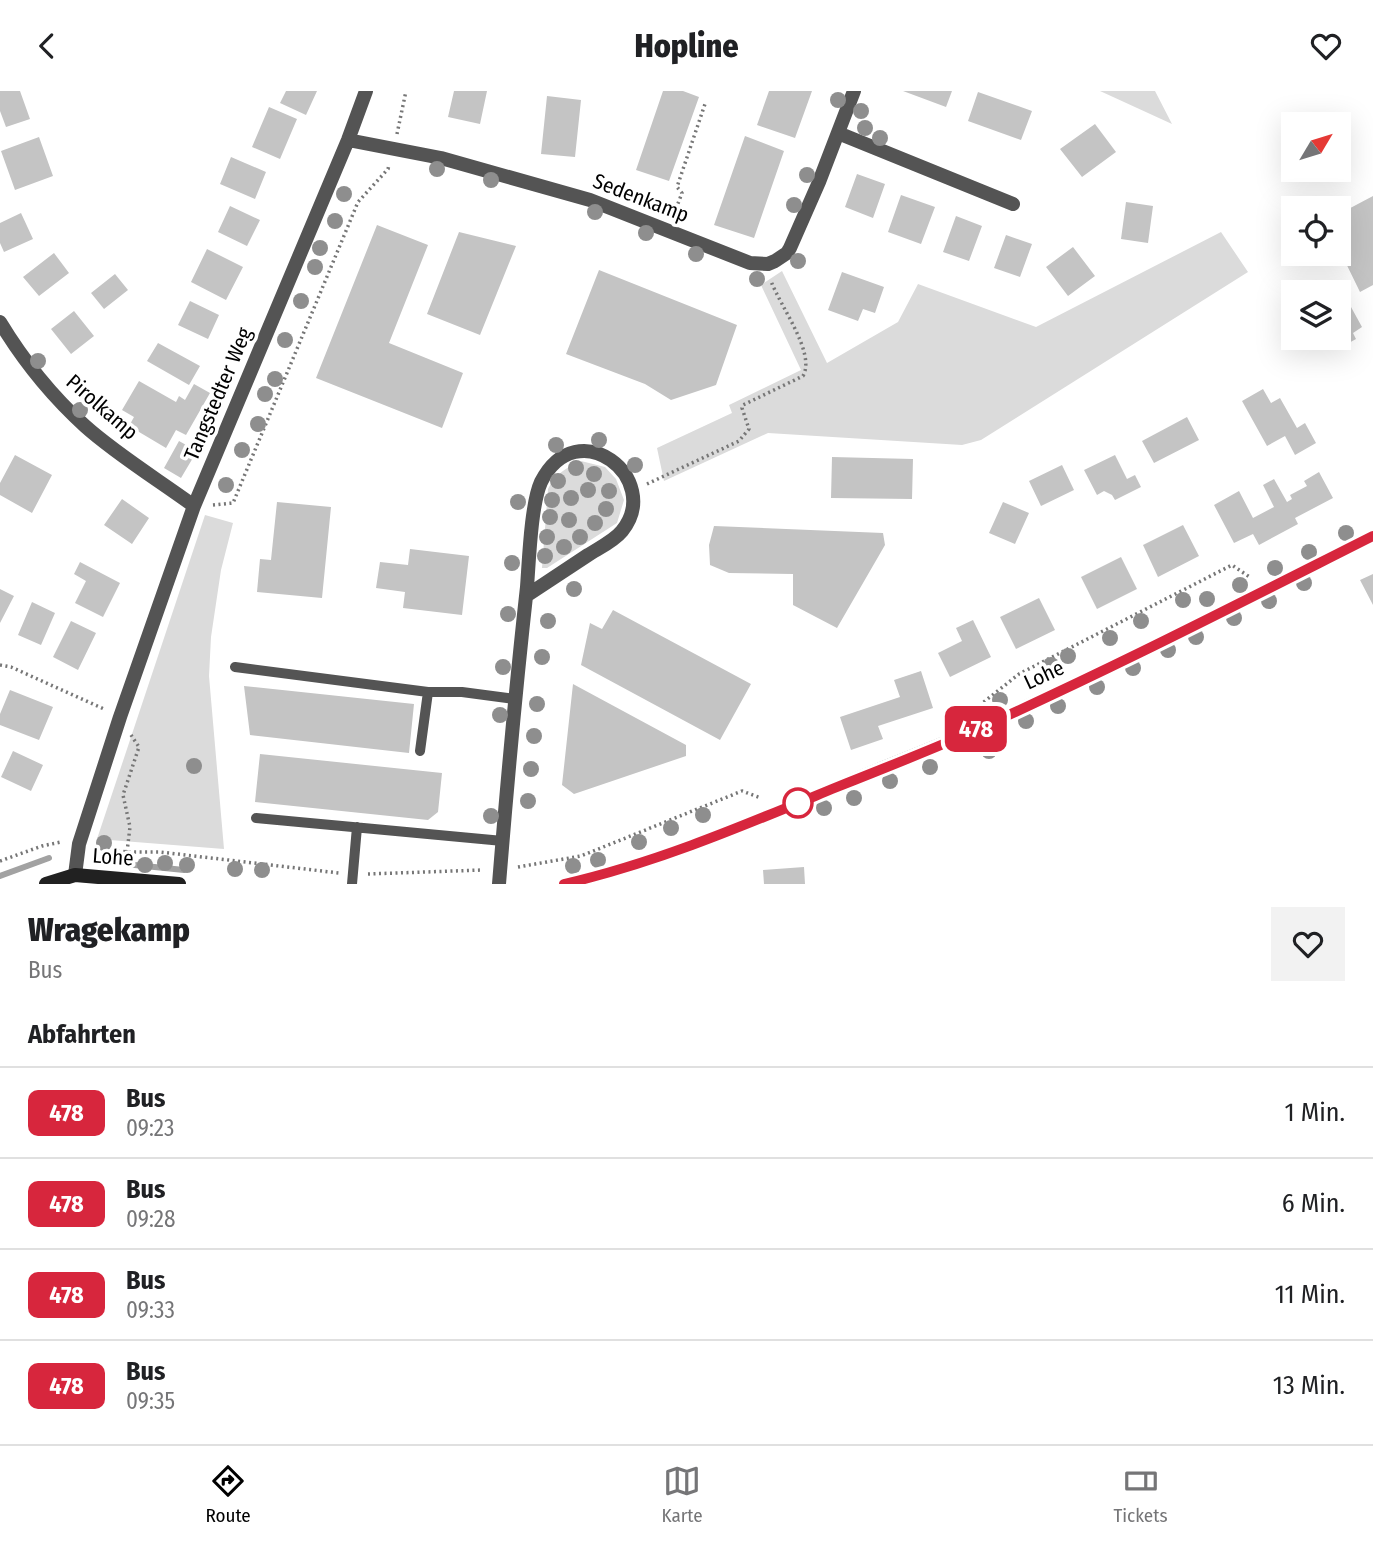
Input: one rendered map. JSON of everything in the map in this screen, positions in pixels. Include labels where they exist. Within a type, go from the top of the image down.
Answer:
[{"type":"main road","name":"Lohe","points":[[564,884],[602,876],[652,859],[959,737],[1102,671],[1373,536]]},
{"type":"main road","name":"Lohe","points":[[46,884],[75,875],[179,884]]},
{"type":"street","name":"Tangstedter Weg","points":[[75,875],[79,845],[120,717],[194,506],[348,140],[366,91]]},
{"type":"street","points":[[768,264],[782,257],[790,248],[854,91]]},
{"type":"street","points":[[838,133],[1013,204]]},
{"type":"street","name":"Sedenkamp","points":[[348,140],[441,158],[590,200],[750,263],[768,264]]},
{"type":"street","name":"Pirolkamp","points":[[1,326],[50,391],[86,428],[194,506]]},
{"type":"street","points":[[499,884],[515,699],[536,497],[549,470],[567,455],[582,451],[593,452],[612,460],[627,476],[632,489],[632,508],[623,530],[526,596]]},
{"type":"lane","points":[[235,667],[428,692],[462,692],[515,699]]},
{"type":"lane","points":[[420,751],[428,692]]},
{"type":"lane","points":[[256,818],[503,841]]},
{"type":"lane","points":[[352,884],[357,827]]},
{"type":"path","points":[[194,506],[233,503],[358,202],[388,169],[406,91]]},
{"type":"path","points":[[668,230],[682,193],[677,187],[706,101]]},
{"type":"path","points":[[632,489],[663,478],[739,441],[750,426],[743,413],[743,405],[803,376],[807,365],[804,350],[772,284],[768,264]]},
{"type":"path","points":[[959,737],[970,713],[1019,674],[1232,565],[1267,589]]},
{"type":"path","points":[[0,665],[11,667],[120,717],[139,747],[123,795],[130,827],[127,852]]},
{"type":"path","points":[[0,861],[59,842],[79,845]]},
{"type":"shaded area","points":[[1100,91],[1155,91],[1172,124]]},
{"type":"shaded area","points":[[1221,232],[1248,272],[981,440],[962,445],[768,433],[664,481],[657,448],[732,413],[729,405],[801,370],[761,285],[782,271],[827,363],[898,322],[918,284],[1036,327]]},
{"type":"shaded area","points":[[581,461],[605,467],[616,479],[624,500],[617,523],[547,568],[542,568],[548,489],[562,472]]},
{"type":"shaded area","points":[[205,515],[233,523],[221,570],[211,637],[209,676],[224,849],[97,839]]},
{"type":"building","points":[[0,91],[20,91],[30,119],[6,127],[0,111]]},
{"type":"building","points":[[286,91],[317,91],[306,115],[280,103]]},
{"type":"building","points":[[454,91],[487,91],[480,124],[448,117]]},
{"type":"building","points":[[663,91],[683,91],[699,97],[669,181],[636,170]]},
{"type":"building","points":[[769,91],[812,91],[795,138],[757,125]]},
{"type":"building","points":[[903,91],[952,91],[946,107]]},
{"type":"building","points":[[978,92],[1032,111],[1021,140],[968,121]]},
{"type":"building","points":[[547,96],[581,100],[575,157],[541,154]]},
{"type":"building","points":[[269,107],[297,119],[280,159],[252,147]]},
{"type":"building","points":[[1095,124],[1116,152],[1082,177],[1060,149]]},
{"type":"building","points":[[745,136],[784,151],[754,238],[714,225]]},
{"type":"building","points":[[39,137],[53,176],[15,190],[1,151]]},
{"type":"building","points":[[231,157],[266,172],[255,199],[220,184]]},
{"type":"building","points":[[857,174],[885,184],[873,218],[845,207]]},
{"type":"building","points":[[901,195],[935,207],[921,244],[888,232]]},
{"type":"building","points":[[1373,196],[1373,285],[1360,292],[1347,266],[1351,266],[1351,208]]},
{"type":"building","points":[[1126,202],[1153,206],[1148,243],[1121,239]]},
{"type":"building","points":[[230,206],[260,220],[247,246],[218,232]]},
{"type":"building","points":[[21,213],[33,239],[4,252],[0,243],[0,223]]},
{"type":"building","points":[[956,216],[982,226],[969,261],[943,252]]},
{"type":"building","points":[[377,225],[428,245],[389,343],[463,373],[442,428],[316,378]]},
{"type":"building","points":[[459,232],[516,246],[480,335],[427,314]]},
{"type":"building","points":[[1006,235],[1032,244],[1020,277],[994,268]]},
{"type":"building","points":[[1073,247],[1095,276],[1068,296],[1046,267]]},
{"type":"building","points":[[207,249],[243,267],[226,300],[191,282]]},
{"type":"building","points":[[54,253],[69,273],[39,296],[23,277]]},
{"type":"building","points":[[599,270],[737,325],[716,385],[671,400],[645,384],[566,354]]},
{"type":"building","points":[[842,272],[884,287],[875,313],[863,309],[858,321],[828,310]]},
{"type":"building","points":[[115,274],[128,290],[104,309],[91,293]]},
{"type":"building","points":[[190,301],[219,315],[208,339],[178,325]]},
{"type":"building","points":[[1351,307],[1362,327],[1353,333],[1356,339],[1351,342]]},
{"type":"building","points":[[74,311],[94,336],[71,354],[51,329]]},
{"type":"building","points":[[158,343],[200,366],[189,385],[147,361]]},
{"type":"building","points":[[139,381],[176,402],[179,396],[185,400],[194,384],[210,393],[186,435],[176,430],[166,448],[129,426],[134,417],[122,410]]},
{"type":"building","points":[[1263,389],[1271,403],[1280,398],[1297,428],[1305,423],[1316,443],[1295,455],[1285,436],[1267,446],[1242,401]]},
{"type":"building","points":[[1187,417],[1199,440],[1154,463],[1142,441]]},
{"type":"building","points":[[179,441],[197,451],[181,478],[164,468]]},
{"type":"building","points":[[15,455],[52,475],[32,513],[0,495],[0,483]]},
{"type":"building","points":[[1115,455],[1127,479],[1135,475],[1141,487],[1115,500],[1104,491],[1097,495],[1084,470]]},
{"type":"building","points":[[832,457],[913,459],[912,499],[831,498]]},
{"type":"building","points":[[1062,465],[1074,490],[1041,506],[1029,481]]},
{"type":"building","points":[[1319,472],[1333,498],[1295,518],[1298,524],[1259,545],[1253,534],[1234,543],[1214,505],[1239,491],[1253,518],[1274,507],[1263,485],[1274,479],[1287,502],[1292,499],[1290,495],[1307,486],[1304,481]]},
{"type":"building","points":[[122,499],[149,518],[132,544],[104,525]]},
{"type":"building","points":[[277,502],[331,507],[322,598],[257,592],[260,559],[271,560]]},
{"type":"building","points":[[1003,502],[1029,513],[1015,544],[989,533]]},
{"type":"building","points":[[1183,525],[1199,556],[1158,577],[1143,545]]},
{"type":"building","points":[[714,526],[883,533],[885,545],[837,628],[793,605],[793,574],[729,573],[710,565],[709,545]]},
{"type":"building","points":[[410,549],[469,556],[462,615],[403,608],[405,592],[376,588],[380,562],[408,565]]},
{"type":"building","points":[[1121,557],[1137,589],[1097,609],[1081,577]]},
{"type":"building","points":[[80,562],[120,583],[103,617],[75,603],[86,581],[74,574]]},
{"type":"building","points":[[1373,574],[1373,605],[1360,580]]},
{"type":"building","points":[[0,589],[14,596],[0,623]]},
{"type":"building","points":[[1039,598],[1055,630],[1016,649],[1000,617]]},
{"type":"building","points":[[32,602],[55,613],[41,645],[18,635]]},
{"type":"building","points":[[613,610],[751,684],[720,740],[581,665],[590,623],[602,629]]},
{"type":"building","points":[[973,620],[991,657],[950,677],[938,653],[962,641],[956,628]]},
{"type":"building","points":[[71,621],[96,633],[78,670],[53,657]]},
{"type":"building","points":[[921,671],[933,708],[878,726],[883,739],[851,750],[840,717],[900,697],[894,680]]},
{"type":"building","points":[[573,684],[686,745],[686,756],[574,794],[562,785]]},
{"type":"building","points":[[244,686],[414,704],[409,753],[250,735]]},
{"type":"building","points":[[10,690],[53,707],[39,740],[0,725],[0,714]]},
{"type":"building","points":[[13,751],[43,765],[31,791],[1,777]]},
{"type":"building","points":[[260,754],[442,773],[438,812],[428,820],[255,802]]},
{"type":"building","points":[[804,867],[805,884],[764,884],[763,870]]},
{"type":"waterway","points":[[0,876],[49,858]]},
{"type":"waterway","points":[[115,863],[184,870]]},
{"type":"bus line","name":"478","points":[[564,884],[602,876],[652,859],[959,737],[1102,671],[1373,536]]}]
